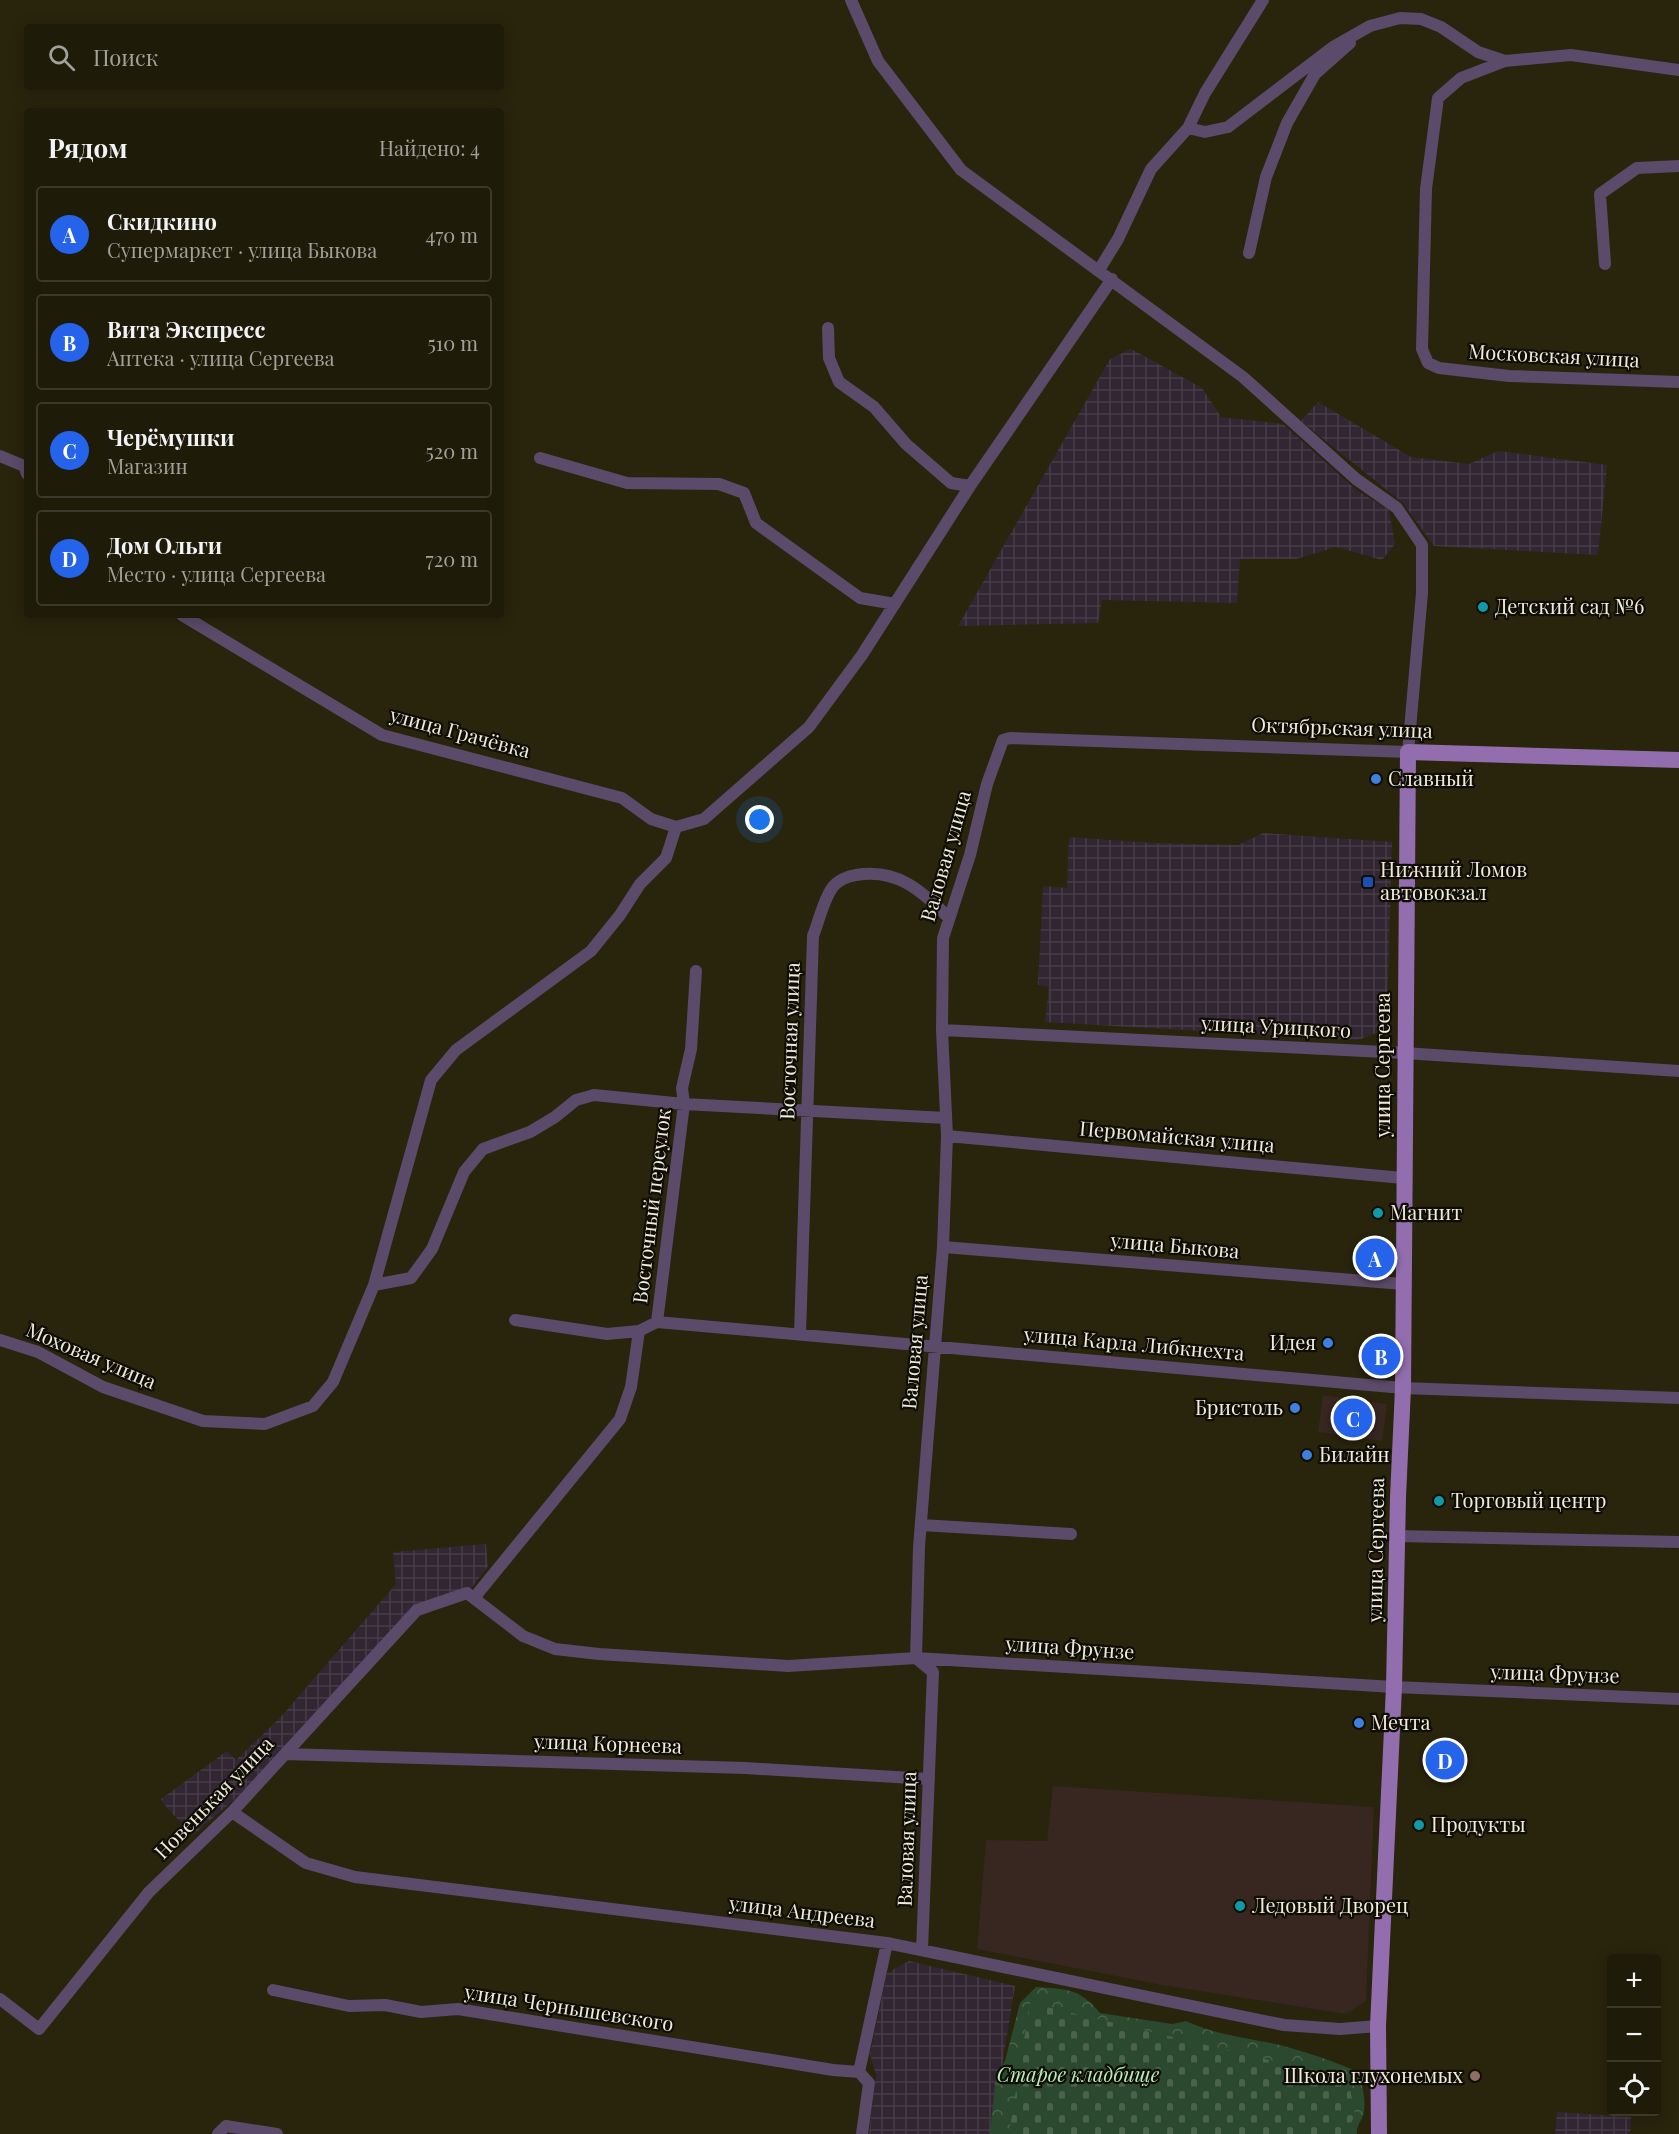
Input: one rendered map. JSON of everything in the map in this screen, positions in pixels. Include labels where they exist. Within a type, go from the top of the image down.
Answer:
[{"type":"main road","name":"Октябрьская улица","points":[[1408,752],[1679,760]]},
{"type":"main road","name":"улица Сергеева","points":[[1379,2134],[1378,2026],[1394,1687],[1403,1388],[1408,752]]},
{"type":"street","points":[[851,0],[878,62],[961,170],[1243,377],[1356,479],[1397,508],[1422,545],[1422,593],[1408,752]]},
{"type":"street","points":[[1099,270],[1118,239],[1151,169],[1188,128],[1211,83],[1263,0]]},
{"type":"street","points":[[1188,128],[1205,132],[1228,127],[1333,47],[1370,26],[1400,18],[1420,19],[1441,27],[1467,45],[1490,57],[1505,61]]},
{"type":"street","points":[[1249,253],[1266,177],[1287,123],[1315,74],[1370,26]]},
{"type":"street","points":[[1461,78],[1471,60],[1467,45]]},
{"type":"street","points":[[1461,78],[1505,61],[1571,55],[1679,70]]},
{"type":"street","name":"Московская улица","points":[[1461,78],[1438,98],[1429,166],[1422,348],[1428,363],[1439,368],[1509,376],[1679,382]]},
{"type":"street","points":[[1605,264],[1600,194],[1637,168],[1679,166]]},
{"type":"street","points":[[675,828],[704,819],[809,727],[862,655],[970,486],[1112,279]]},
{"type":"street","points":[[828,328],[829,358],[839,382],[874,407],[906,444],[951,483],[970,486]]},
{"type":"street","points":[[0,456],[24,466]]},
{"type":"street","points":[[540,458],[627,483],[719,484],[744,494],[756,523],[860,598],[895,604]]},
{"type":"street","name":"улица Грачёвка","points":[[187,618],[382,735],[622,798],[651,819],[675,828]]},
{"type":"street","name":"Октябрьская улица","points":[[1003,740],[1092,740],[1408,752]]},
{"type":"street","name":"Валовая улица","points":[[922,1950],[933,1672],[916,1658],[921,1525],[943,1247],[947,1136],[942,1030],[944,938],[948,917],[970,855],[987,784],[1003,740]]},
{"type":"street","name":"Моховая улица","points":[[0,1340],[38,1352],[104,1387],[203,1421],[266,1424],[314,1406],[333,1382],[374,1285],[431,1080],[456,1050],[591,951],[620,915],[640,884],[666,858],[675,828]]},
{"type":"street","name":"Восточная улица","points":[[800,1334],[813,936],[832,887],[846,877],[870,872],[890,874],[929,898],[948,917]]},
{"type":"street","name":"Восточный переулок","points":[[474,1598],[620,1419],[630,1388],[639,1331],[657,1322],[684,1104],[682,1088],[691,1049],[696,970]]},
{"type":"street","name":"улица Урицкого","points":[[942,1030],[1404,1053],[1679,1071]]},
{"type":"street","points":[[374,1285],[411,1278],[432,1249],[464,1172],[483,1149],[530,1132],[555,1118],[576,1100],[594,1095],[684,1104],[946,1118]]},
{"type":"street","name":"Первомайская улица","points":[[947,1136],[1403,1178]]},
{"type":"street","name":"улица Быкова","points":[[943,1247],[1403,1284]]},
{"type":"street","points":[[514,1320],[607,1334],[639,1331]]},
{"type":"street","name":"улица Карла Либкнехта","points":[[657,1322],[1403,1388],[1679,1398]]},
{"type":"street","points":[[921,1525],[1071,1534]]},
{"type":"street","points":[[1397,1536],[1679,1542]]},
{"type":"street","name":"Новенькая улица","points":[[0,1999],[39,2029],[149,1892],[232,1812],[417,1610],[467,1593],[474,1598]]},
{"type":"street","name":"улица Фрунзе","points":[[474,1598],[523,1636],[555,1649],[788,1666],[916,1658],[1394,1687],[1679,1699]]},
{"type":"street","name":"улица Корнеева","points":[[285,1754],[745,1768],[929,1779]]},
{"type":"street","name":"улица Андреева","points":[[232,1812],[306,1863],[356,1877],[472,1889],[887,1943],[1284,2025],[1340,2030],[1378,2026]]},
{"type":"street","points":[[862,2134],[869,2083],[859,2072],[887,1943]]},
{"type":"street","name":"улица Чернышевского","points":[[273,1990],[349,2006],[385,2005],[422,2012],[458,2009],[833,2070],[859,2072]]},
{"type":"street","points":[[222,2130],[277,2134]]},
{"type":"shaded area","points":[[1131,349],[1202,388],[1221,417],[1283,424],[1355,489],[1389,510],[1395,544],[1382,560],[1336,547],[1296,559],[1240,559],[1237,603],[1102,600],[1098,623],[958,626],[1110,359]]},
{"type":"shaded area","points":[[1318,402],[1411,457],[1469,464],[1498,451],[1607,465],[1598,555],[1434,546],[1403,503],[1301,421]]},
{"type":"shaded area","points":[[1263,833],[1392,842],[1387,1018],[1379,1032],[1358,1040],[1045,1022],[1049,987],[1038,985],[1043,886],[1067,888],[1069,837],[1152,843],[1238,845]]},
{"type":"shaded area","points":[[1323,1395],[1387,1404],[1382,1441],[1318,1432]]},
{"type":"shaded area","points":[[486,1544],[488,1566],[464,1598],[410,1620],[307,1737],[193,1835],[167,1808],[161,1799],[227,1751],[236,1760],[280,1718],[396,1584],[393,1552]]},
{"type":"shaded area","points":[[1053,1786],[1374,1807],[1366,2001],[1346,2014],[1162,1985],[977,1949],[986,1840],[1047,1841]]},
{"type":"shaded area","points":[[909,1961],[1015,1986],[991,2134],[869,2134],[876,2075],[870,2054],[887,1973]]},
{"type":"shaded area","points":[[1557,2112],[1631,2117],[1630,2134],[1555,2134]]},
{"type":"green space","name":"Старое кладбище","points":[[1036,1987],[1072,1991],[1086,1999],[1100,2013],[1172,2024],[1186,2021],[1220,2033],[1280,2045],[1330,2060],[1358,2072],[1364,2106],[1357,2134],[990,2134],[996,2075],[1005,2061],[1020,2003]]},
{"type":"green space","name":"Старое кладбище","points":[[1030,2003],[1348,2079],[1355,2114],[1346,2134],[1009,2134]]},
{"type":"place","name":"Детский сад №6","points":[[1483,607]]},
{"type":"place","name":"Славный","points":[[1376,779]]},
{"type":"place","name":"Нижний Ломов автовокзал","points":[[1368,882]]},
{"type":"place","name":"Магнит","points":[[1378,1213]]},
{"type":"place","name":"Скидкино","points":[[1375,1258]]},
{"type":"place","name":"Идея","points":[[1328,1343]]},
{"type":"place","name":"Вита Экспресс","points":[[1381,1356]]},
{"type":"place","name":"Бристоль","points":[[1295,1408]]},
{"type":"place","name":"Черёмушки","points":[[1353,1418]]},
{"type":"place","name":"Билайн","points":[[1307,1455]]},
{"type":"place","name":"Торговый центр","points":[[1439,1501]]},
{"type":"place","name":"Мечта","points":[[1359,1723]]},
{"type":"place","name":"Дом Ольги","points":[[1445,1760]]},
{"type":"place","name":"Продукты","points":[[1419,1825]]},
{"type":"place","name":"Ледовый Дворец","points":[[1240,1906]]},
{"type":"place","name":"Школа глухонемых","points":[[1475,2076]]}]
